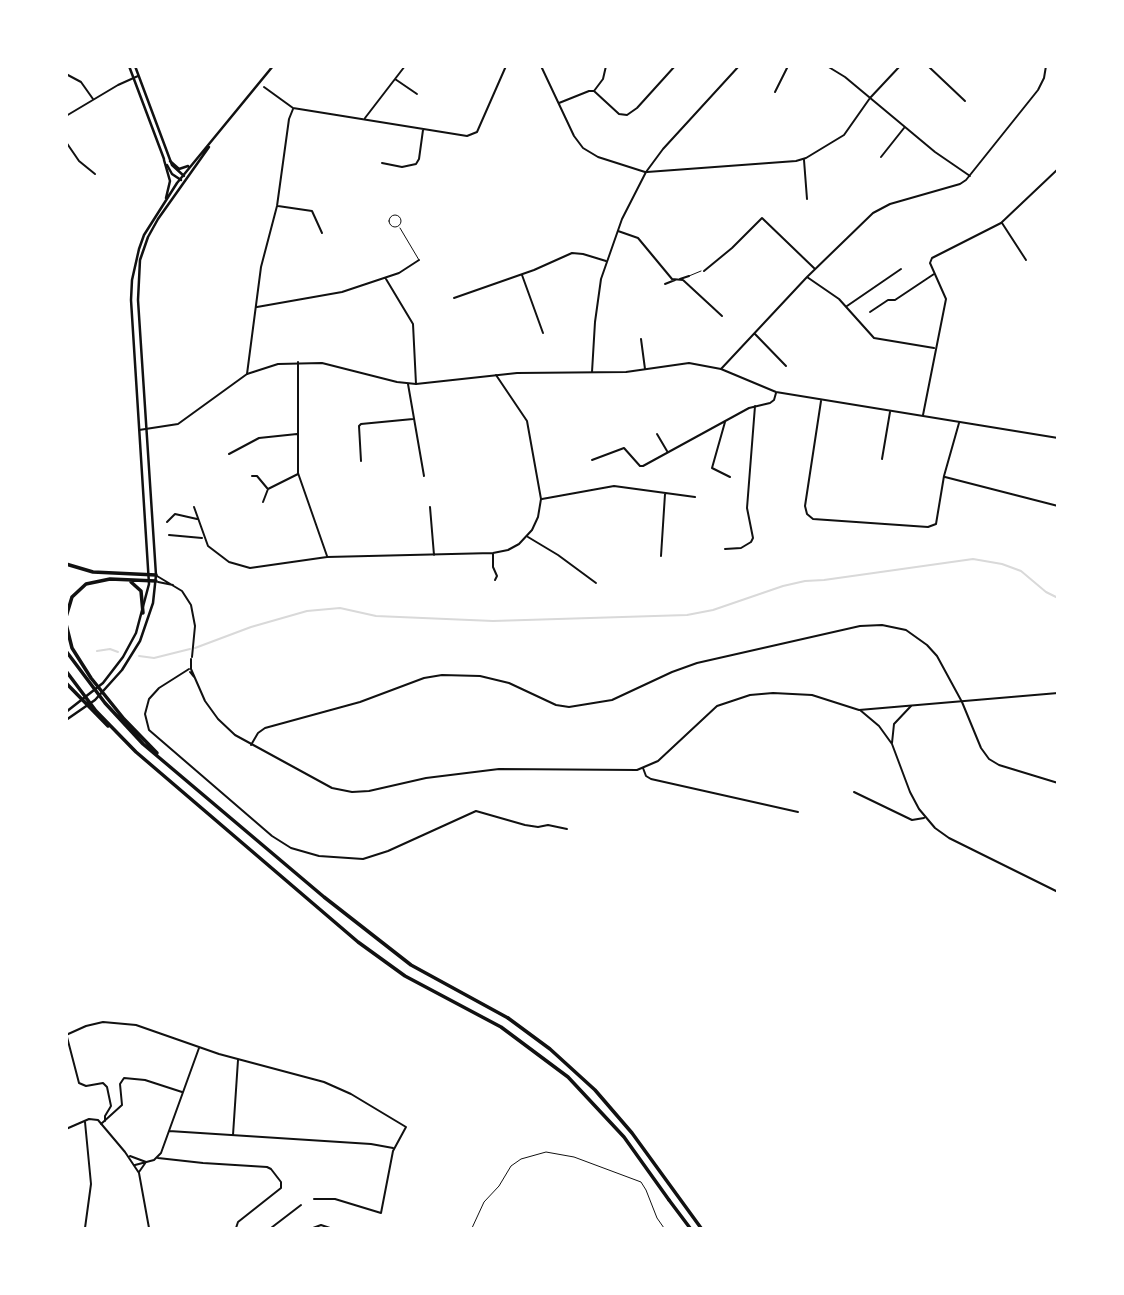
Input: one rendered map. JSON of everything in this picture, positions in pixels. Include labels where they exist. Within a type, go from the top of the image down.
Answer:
[{"type":"highway","points":[[66,564],[93,572],[156,581]]},
{"type":"highway","points":[[66,617],[72,597],[86,584],[156,575]]},
{"type":"highway","points":[[125,580],[134,583],[141,590],[143,613]]},
{"type":"highway","points":[[66,624],[72,648],[89,680]]},
{"type":"highway","points":[[66,651],[107,702],[163,760],[388,949],[420,970],[481,1001],[550,1049],[595,1090],[632,1133],[701,1228]]},
{"type":"highway","points":[[66,671],[95,712]]},
{"type":"highway","points":[[66,682],[120,736],[317,908],[381,960],[405,976],[501,1027],[568,1077],[624,1137],[690,1228]]},
{"type":"main road","points":[[129,66],[164,160],[170,184],[161,207]]},
{"type":"main road","points":[[135,66],[170,161],[183,178]]},
{"type":"main road","points":[[66,712],[90,694],[114,670],[128,649],[143,613],[149,578],[132,280],[144,235],[183,178],[273,66]]},
{"type":"main road","points":[[66,720],[108,687],[129,661],[146,626],[156,575],[138,300],[140,260],[148,237],[183,178],[193,162],[212,142]]},
{"type":"main road","points":[[164,160],[172,174],[183,178]]},
{"type":"main road","points":[[170,161],[181,169],[193,162]]},
{"type":"street","points":[[364,119],[405,66]]},
{"type":"street","points":[[264,87],[293,108],[467,136],[477,132],[506,66]]},
{"type":"street","points":[[541,66],[574,136],[583,148],[598,157],[646,172],[804,159],[844,135],[870,98],[900,66]]},
{"type":"street","points":[[559,103],[594,90],[603,79],[606,66]]},
{"type":"street","points":[[594,90],[619,114],[627,115],[637,108],[675,66]]},
{"type":"street","points":[[592,373],[597,299],[617,230],[646,172],[681,127],[739,66]]},
{"type":"street","points":[[775,92],[788,66]]},
{"type":"street","points":[[827,66],[845,77],[970,176]]},
{"type":"street","points":[[928,66],[965,101]]},
{"type":"street","points":[[721,369],[863,221],[880,208],[960,184],[970,176],[1038,89],[1046,66]]},
{"type":"street","points":[[66,74],[81,82],[94,100]]},
{"type":"street","points":[[66,116],[138,76]]},
{"type":"street","points":[[395,79],[416,94]]},
{"type":"street","points":[[247,374],[261,267],[277,206],[289,119],[293,108]]},
{"type":"street","points":[[881,157],[905,127]]},
{"type":"street","points":[[382,163],[402,167],[416,164],[423,129]]},
{"type":"street","points":[[66,142],[79,161],[95,174]]},
{"type":"street","points":[[804,159],[807,199]]},
{"type":"street","points":[[923,416],[934,348],[946,299],[930,263],[934,255],[1001,223],[1058,169]]},
{"type":"street","points":[[277,206],[312,211],[322,233]]},
{"type":"street","points":[[665,284],[704,271],[762,218],[815,270]]},
{"type":"street","points":[[1001,223],[1026,260]]},
{"type":"street","points":[[255,308],[327,296],[405,270],[419,260],[398,226]]},
{"type":"street","points":[[617,230],[642,241],[672,279],[683,280],[722,316]]},
{"type":"street","points":[[454,298],[522,275],[572,253],[606,261]]},
{"type":"street","points":[[846,307],[901,269]]},
{"type":"street","points":[[870,312],[888,300],[895,300],[935,274]]},
{"type":"street","points":[[522,275],[543,333]]},
{"type":"street","points":[[807,277],[846,307],[877,340],[934,348]]},
{"type":"street","points":[[386,278],[413,324],[416,384]]},
{"type":"street","points":[[755,333],[786,366]]},
{"type":"street","points":[[641,339],[645,370]]},
{"type":"street","points":[[139,430],[171,426],[185,421],[247,374],[266,366],[298,362],[322,363],[416,384],[496,375],[645,370],[689,363],[721,369],[776,392],[1058,438]]},
{"type":"street","points":[[298,362],[299,474],[327,557]]},
{"type":"street","points":[[194,508],[208,546],[215,553],[245,568],[327,557],[508,550],[527,537],[538,517],[541,499],[527,421],[496,375]]},
{"type":"street","points":[[408,383],[424,476]]},
{"type":"street","points":[[592,460],[624,448],[640,466],[646,464],[755,405],[770,403],[776,392]]},
{"type":"street","points":[[821,400],[805,511],[810,517],[862,524],[932,527],[938,520],[943,477],[960,422]]},
{"type":"street","points":[[725,549],[741,548],[753,538],[747,508],[755,405]]},
{"type":"street","points":[[882,459],[890,411]]},
{"type":"street","points":[[361,461],[360,424],[414,419]]},
{"type":"street","points":[[725,421],[712,468],[730,477]]},
{"type":"street","points":[[229,454],[259,438],[298,434]]},
{"type":"street","points":[[657,434],[668,452]]},
{"type":"street","points":[[263,502],[268,489],[299,474]]},
{"type":"street","points":[[252,476],[259,478],[268,489]]},
{"type":"street","points":[[943,477],[1058,506]]},
{"type":"street","points":[[541,499],[614,486],[695,497]]},
{"type":"street","points":[[661,556],[665,493]]},
{"type":"street","points":[[430,507],[432,555]]},
{"type":"street","points":[[167,522],[175,514],[198,519]]},
{"type":"street","points":[[169,535],[203,538]]},
{"type":"street","points":[[527,537],[558,555],[596,583]]},
{"type":"street","points":[[493,552],[493,567],[497,576],[495,580]]},
{"type":"street","points":[[156,575],[186,595],[194,611],[195,631],[190,670],[215,716],[235,735],[251,745],[332,788],[352,792],[369,791],[426,778],[499,769],[627,772],[643,768],[667,753],[709,711],[737,698],[761,693],[801,694],[820,697],[859,710],[879,726],[892,744],[910,792],[935,828],[948,838],[1058,892]]},
{"type":"street","points":[[156,581],[174,585]]},
{"type":"street","points":[[251,745],[258,733],[265,728],[360,702],[424,678],[442,675],[480,676],[509,684],[556,705],[569,707],[612,700],[697,663],[872,625],[906,630],[927,645],[962,702],[981,748],[989,759],[999,765],[1058,783]]},
{"type":"street","points":[[190,670],[184,671],[159,688],[149,699],[145,714],[149,730],[272,836],[291,848],[319,856],[363,859],[388,851],[476,811],[525,825],[548,825],[568,829]]},
{"type":"street","points":[[859,710],[1058,692]]},
{"type":"street","points":[[892,744],[894,724],[911,706]]},
{"type":"street","points":[[643,768],[646,776],[651,779],[798,812]]},
{"type":"street","points":[[854,792],[912,820],[926,818]]},
{"type":"street","points":[[105,1121],[104,1116],[111,1106],[107,1087],[103,1083],[80,1084],[66,1035],[97,1023],[123,1022],[238,1059],[324,1082],[351,1094],[406,1127],[394,1148],[381,1213],[339,1199],[314,1199]]},
{"type":"street","points":[[158,1158],[199,1047]]},
{"type":"street","points":[[66,1059],[71,1057]]},
{"type":"street","points":[[233,1135],[238,1059]]},
{"type":"street","points":[[102,1124],[122,1105],[120,1084],[124,1078],[145,1080],[183,1092]]},
{"type":"street","points":[[66,1129],[92,1118],[102,1124],[129,1156],[139,1173],[149,1228]]},
{"type":"street","points":[[85,1121],[90,1189],[85,1228]]},
{"type":"street","points":[[169,1131],[371,1144],[394,1148]]},
{"type":"street","points":[[472,1228],[484,1202],[499,1186],[511,1166],[528,1156],[553,1152],[643,1184],[664,1228]]},
{"type":"street","points":[[129,1156],[146,1162]]},
{"type":"street","points":[[135,1165],[158,1158],[267,1167],[280,1181],[281,1188],[238,1222],[236,1228]]},
{"type":"street","points":[[139,1173],[146,1162]]},
{"type":"street","points":[[271,1228],[301,1205]]},
{"type":"street","points":[[313,1228],[319,1225],[330,1228]]},
{"type":"waterway","points":[[195,648],[251,627],[307,611],[340,608],[376,616],[493,621],[687,615],[713,610],[805,581],[973,559],[1002,564],[1021,571],[1046,592],[1058,598]]},
{"type":"waterway","points":[[97,651],[110,649],[118,652]]},
{"type":"waterway","points":[[139,656],[154,658],[190,649]]}]
